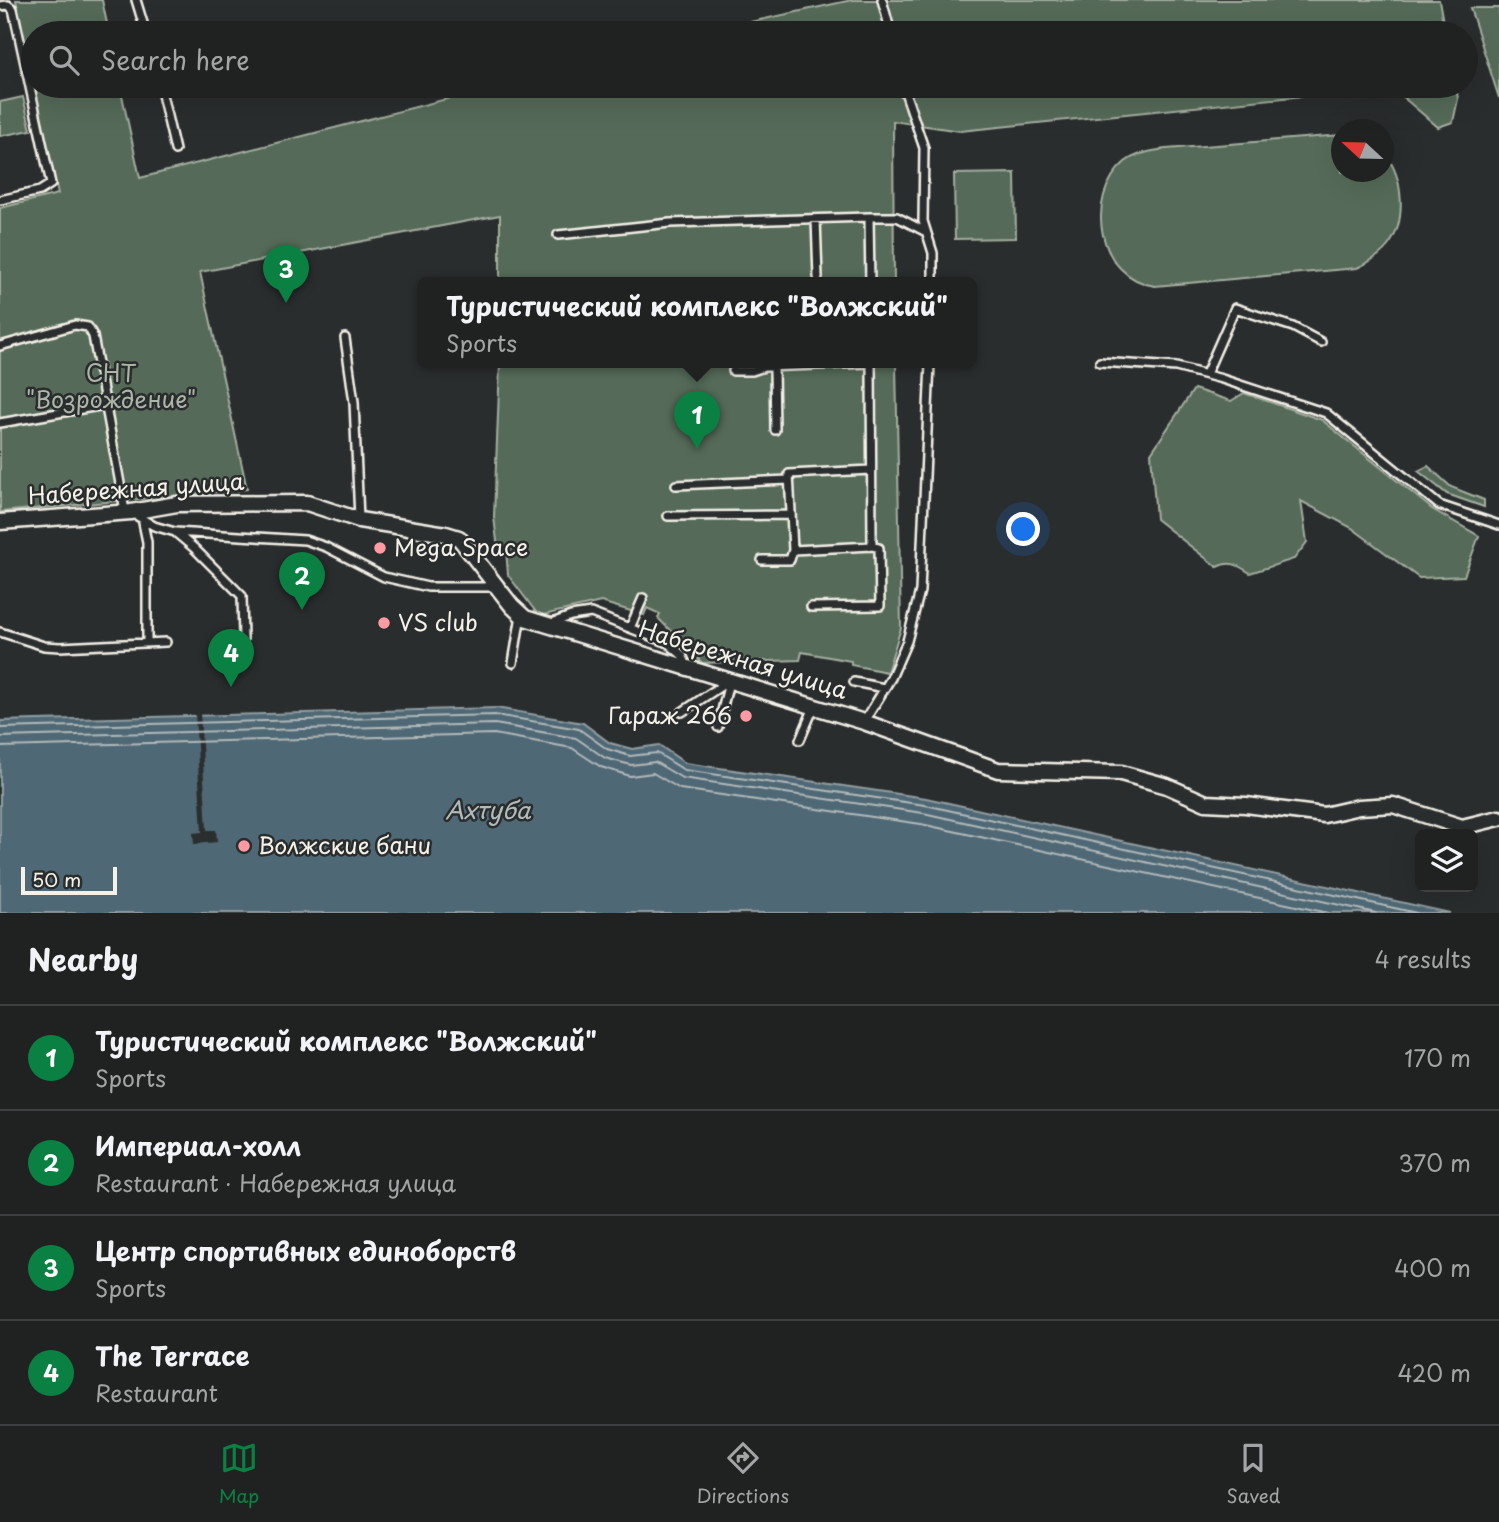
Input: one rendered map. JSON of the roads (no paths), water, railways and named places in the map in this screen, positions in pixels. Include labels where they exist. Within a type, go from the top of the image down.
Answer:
[{"type":"street","name":"Набережная улица","points":[[0,522],[133,514],[177,503],[307,503],[359,520],[459,538],[521,614],[545,626],[618,645],[729,682],[864,722],[998,770],[1121,773],[1167,786],[1206,803],[1324,815],[1359,807],[1393,805],[1462,827],[1499,818]]},
{"type":"lane","points":[[136,0],[142,21]]},
{"type":"lane","points":[[882,0],[888,21]]},
{"type":"lane","points":[[0,6],[8,5],[13,9],[21,46]]},
{"type":"lane","points":[[0,200],[40,191],[51,184],[32,98]]},
{"type":"lane","points":[[163,98],[175,150]]},
{"type":"lane","points":[[908,98],[924,148],[923,221],[933,253],[933,277]]},
{"type":"lane","points":[[558,235],[670,223],[869,217],[897,217],[927,233]]},
{"type":"lane","points":[[869,217],[870,277]]},
{"type":"lane","points":[[816,219],[818,277]]},
{"type":"lane","points":[[1206,374],[1235,308],[1293,327],[1321,342]]},
{"type":"lane","points":[[0,346],[75,325],[88,327],[93,336],[105,405],[133,514],[146,542],[147,643]]},
{"type":"lane","points":[[345,338],[354,402],[359,520]]},
{"type":"lane","points":[[1100,362],[1175,367],[1206,374],[1326,413],[1439,505],[1499,526]]},
{"type":"lane","points":[[733,371],[764,368]]},
{"type":"lane","points":[[774,368],[775,430]]},
{"type":"lane","points":[[870,368],[872,546]]},
{"type":"lane","points":[[864,722],[891,678],[907,640],[920,591],[930,368]]},
{"type":"lane","points":[[0,423],[105,405]]},
{"type":"lane","points":[[762,560],[790,560],[793,550],[789,474],[871,470]]},
{"type":"lane","points":[[676,485],[789,480]]},
{"type":"lane","points":[[133,514],[154,526],[175,533],[304,540],[326,547],[384,577],[428,587],[497,587]]},
{"type":"lane","points":[[668,516],[791,515]]},
{"type":"lane","points":[[175,533],[242,596],[243,639]]},
{"type":"lane","points":[[793,550],[872,546],[879,548],[880,606],[811,607]]},
{"type":"lane","points":[[630,628],[643,598]]},
{"type":"lane","points":[[545,626],[571,616],[591,613],[668,643],[682,655],[688,669]]},
{"type":"lane","points":[[513,663],[521,614]]},
{"type":"lane","points":[[0,632],[52,646],[166,642]]},
{"type":"lane","points":[[682,712],[729,682]]},
{"type":"lane","points":[[718,727],[729,682]]},
{"type":"lane","points":[[854,682],[884,688]]},
{"type":"lane","points":[[800,740],[814,707]]},
{"type":"water","name":"Ахтуба","points":[[496,708],[583,723],[610,743],[632,749],[659,745],[685,763],[926,798],[1450,913],[0,913],[0,721]]},
{"type":"place","name":"Центр спортивных единоборств","points":[[286,303]]},
{"type":"place","name":"Туристический комплекс \"Волжский\"","points":[[697,449]]},
{"type":"place","name":"Mega Space","points":[[380,548]]},
{"type":"place","name":"Империал-холл","points":[[302,610]]},
{"type":"place","name":"VS club","points":[[384,623]]},
{"type":"place","name":"The Terrace","points":[[231,687]]},
{"type":"place","name":"Гараж 266","points":[[746,716]]},
{"type":"place","name":"Волжские бани","points":[[244,846]]},
{"type":"park label","name":"СНТ \"Возрождение\"","points":[[111,387]]}]
